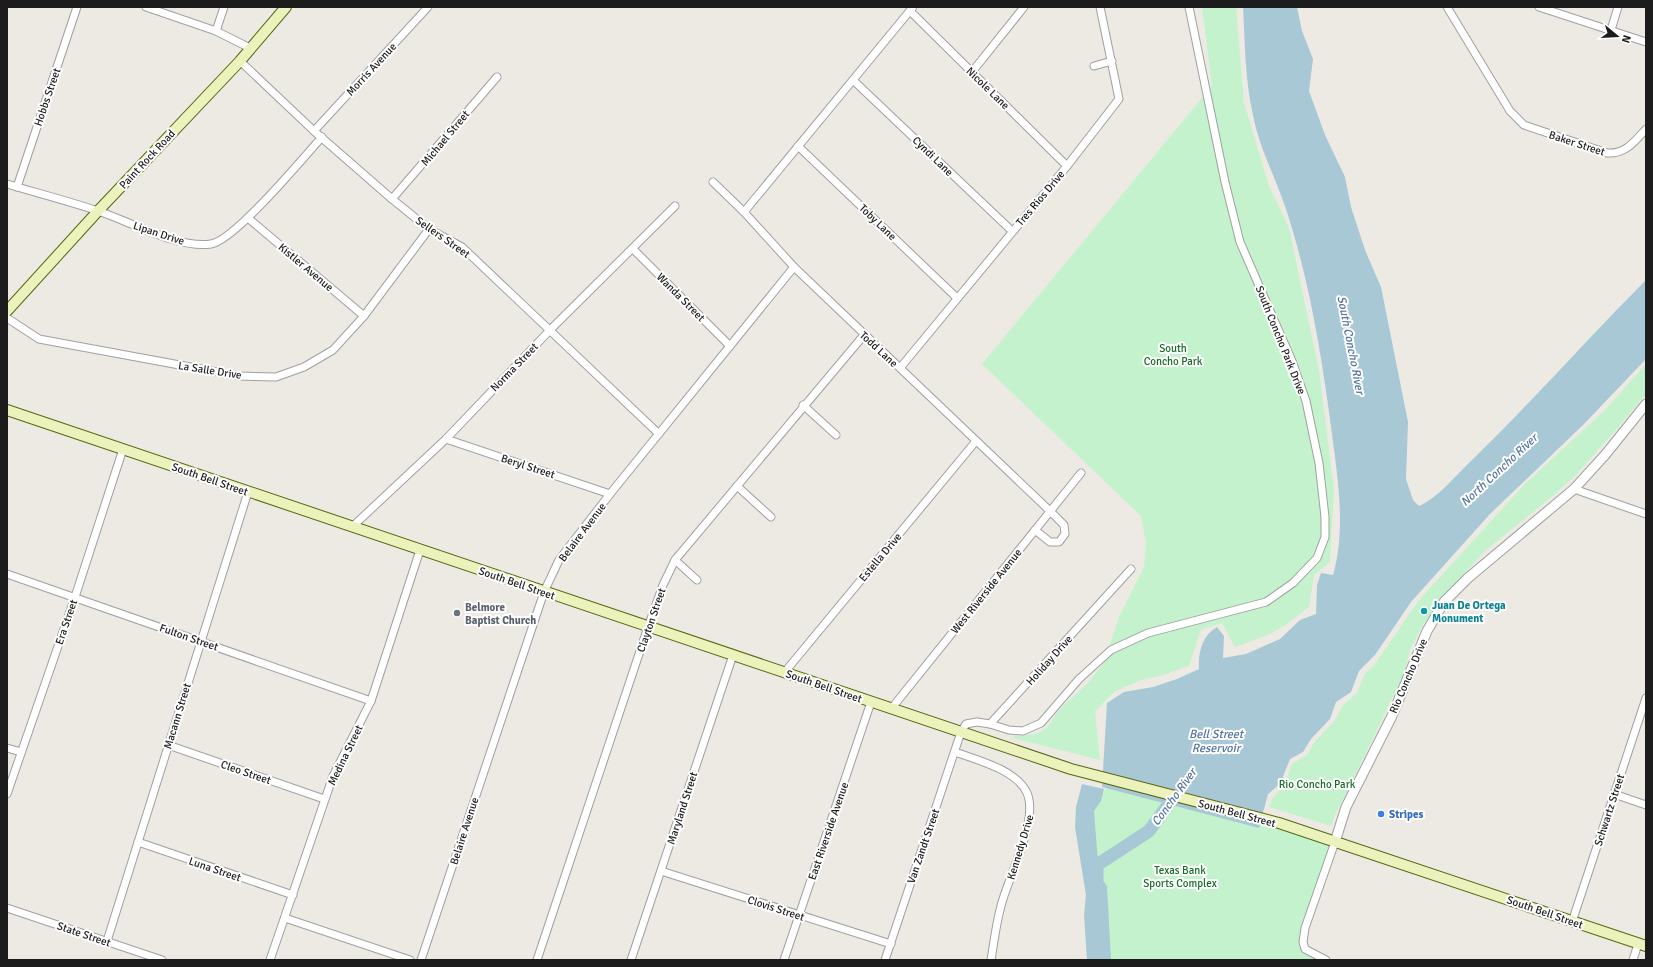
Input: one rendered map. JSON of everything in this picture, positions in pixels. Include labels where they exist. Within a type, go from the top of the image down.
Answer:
[{"type":"main road","name":"Paint Rock Road","points":[[7,311],[98,211],[240,61],[286,7]]},
{"type":"main road","name":"South Bell Street","points":[[8,410],[1071,769],[1278,823],[1642,945]]},
{"type":"street","name":"Hobbs Street","points":[[17,187],[77,7]]},
{"type":"street","points":[[146,7],[216,31],[250,48]]},
{"type":"street","points":[[216,31],[224,7]]},
{"type":"street","name":"Morris Avenue","points":[[314,131],[428,7]]},
{"type":"street","points":[[972,72],[1024,7]]},
{"type":"street","name":"Tres Rios Drive","points":[[900,368],[1067,166],[1120,99],[1100,7]]},
{"type":"street","name":"South Concho Park Drive","points":[[990,724],[1008,730],[1023,731],[1041,723],[1079,679],[1111,650],[1148,634],[1266,602],[1293,584],[1317,558],[1325,537],[1325,517],[1319,463],[1306,402],[1292,361],[1240,242],[1225,182],[1189,7]]},
{"type":"street","name":"Baker Street","points":[[1447,7],[1510,111],[1524,125],[1607,154],[1619,154],[1632,144],[1646,129]]},
{"type":"street","points":[[1539,7],[1646,42]]},
{"type":"street","points":[[1611,30],[1618,7]]},
{"type":"street","points":[[744,212],[854,81],[911,9]]},
{"type":"street","name":"Nicole Lane","points":[[911,9],[1067,166]]},
{"type":"street","name":"Sellers Street","points":[[240,61],[314,131],[392,199],[429,229],[462,247],[659,434]]},
{"type":"street","points":[[1094,66],[1112,61]]},
{"type":"street","name":"Michael Street","points":[[392,199],[497,77]]},
{"type":"street","name":"Cyndi Lane","points":[[854,81],[1012,231]]},
{"type":"street","name":"Lipan Drive","points":[[7,184],[98,211],[183,242],[211,244],[228,234],[248,218],[322,137]]},
{"type":"street","name":"Toby Lane","points":[[798,146],[957,298]]},
{"type":"street","name":"Todd Lane","points":[[712,182],[744,212],[794,267],[1050,511],[1064,525],[1065,534],[1059,542],[1050,542],[1035,530]]},
{"type":"street","name":"Norma Street","points":[[352,527],[446,439],[550,329],[675,206]]},
{"type":"street","name":"Kistler Avenue","points":[[248,218],[364,316]]},
{"type":"street","name":"La Salle Drive","points":[[7,318],[39,339],[239,376],[276,377],[304,367],[333,350],[364,316],[429,229]]},
{"type":"street","name":"Wanda Street","points":[[633,249],[730,346]]},
{"type":"street","name":"Belaire Avenue","points":[[421,960],[544,592],[559,560],[610,494],[794,267]]},
{"type":"street","name":"Clayton Street","points":[[537,960],[648,627],[663,585],[675,560],[803,405],[864,335]]},
{"type":"street","name":"Rio Concho Drive","points":[[1326,960],[1305,949],[1303,942],[1305,928],[1346,807],[1392,716],[1427,631],[1444,602],[1468,578],[1574,489],[1605,455],[1646,404]]},
{"type":"street","points":[[803,405],[836,435]]},
{"type":"street","name":"Beryl Street","points":[[446,439],[610,494]]},
{"type":"street","name":"Estella Drive","points":[[784,673],[976,441]]},
{"type":"street","name":"Era Street","points":[[7,794],[20,752],[75,597],[122,449]]},
{"type":"street","name":"West Riverside Avenue","points":[[891,709],[1081,473]]},
{"type":"street","points":[[737,486],[771,517]]},
{"type":"street","points":[[1574,489],[1646,514]]},
{"type":"street","name":"Macann Street","points":[[107,941],[248,492]]},
{"type":"street","name":"Medina Street","points":[[270,960],[324,799],[333,776],[371,701],[420,550]]},
{"type":"street","points":[[675,560],[697,580]]},
{"type":"street","name":"Holiday Drive","points":[[990,724],[1131,569]]},
{"type":"street","name":"Fulton Street","points":[[7,574],[371,701]]},
{"type":"street","name":"Maryland Street","points":[[631,960],[733,655]]},
{"type":"street","name":"Schwartz Street","points":[[1572,922],[1646,698]]},
{"type":"street","name":"East Riverside Avenue","points":[[784,960],[871,702]]},
{"type":"street","points":[[961,732],[966,724],[977,722],[990,724]]},
{"type":"street","name":"Van Zandt Street","points":[[885,960],[961,732]]},
{"type":"street","name":"Cleo Street","points":[[168,745],[324,799]]},
{"type":"street","points":[[7,748],[20,752]]},
{"type":"street","name":"Kennedy Drive","points":[[955,752],[999,768],[1020,782],[1027,792],[1031,807],[1028,826],[1001,906],[991,960]]},
{"type":"street","points":[[1614,794],[1646,804]]},
{"type":"street","name":"Luna Street","points":[[138,842],[293,895]]},
{"type":"street","name":"Clovis Street","points":[[661,871],[890,944]]},
{"type":"street","name":"State Street","points":[[7,908],[162,960]]},
{"type":"street","points":[[285,918],[410,960]]},
{"type":"street","points":[[1633,960],[1642,945]]},
{"type":"green space","name":"South Concho Park","points":[[1202,7],[1236,7],[1244,103],[1269,186],[1289,228],[1319,371],[1334,489],[1330,562],[1314,575],[1309,607],[1287,624],[1270,634],[1235,647],[1222,623],[1201,630],[1189,666],[1163,675],[1141,680],[1114,692],[1095,711],[1100,760],[1009,737],[1036,734],[1047,728],[1059,710],[1088,683],[1104,663],[1119,617],[1144,567],[1146,543],[1141,516],[982,364],[1212,86]]},
{"type":"green space","name":"Rio Concho Park","points":[[1646,364],[1646,394],[1613,433],[1576,475],[1554,495],[1486,550],[1449,590],[1424,623],[1410,650],[1404,674],[1335,814],[1331,826],[1269,807],[1273,797],[1284,786],[1292,764],[1307,755],[1315,741],[1333,723],[1343,705],[1356,694],[1365,674],[1375,664],[1419,600],[1524,485],[1604,411]]},
{"type":"green space","name":"Texas Bank Sports Complex","points":[[1114,771],[1335,842],[1305,928],[1305,949],[1326,960],[1100,960],[1094,811],[1100,802]]},
{"type":"water","points":[[1243,7],[1297,7],[1302,31],[1313,59],[1309,91],[1325,135],[1345,177],[1351,207],[1365,250],[1381,287],[1408,422],[1406,479],[1413,500],[1419,506],[1433,498],[1447,486],[1646,280],[1646,359],[1583,425],[1490,514],[1411,602],[1375,655],[1359,671],[1351,692],[1336,702],[1330,719],[1311,739],[1303,752],[1290,759],[1280,784],[1268,794],[1259,828],[1102,787],[1107,703],[1124,692],[1153,687],[1177,679],[1199,669],[1200,651],[1204,640],[1217,627],[1224,636],[1223,658],[1246,654],[1280,639],[1300,620],[1316,614],[1317,585],[1321,573],[1333,575],[1337,558],[1340,505],[1328,406],[1319,349],[1302,264],[1282,197],[1259,139],[1250,102]]},
{"type":"water","points":[[1082,784],[1104,789],[1101,801],[1094,811],[1099,875],[1107,886],[1111,960],[1087,960],[1084,915],[1086,895],[1075,827],[1076,807]]},
{"type":"waterway","name":"Concho River","points":[[1097,880],[1097,865],[1149,831],[1179,790]]},
{"type":"place","name":"Juan De Ortega Monument","points":[[1424,611]]},
{"type":"place","name":"Belmore Baptist Church","points":[[457,613]]},
{"type":"place","name":"Stripes","points":[[1381,814]]},
{"type":"water label","name":"South Concho River","points":[[1351,345]]},
{"type":"water label","name":"North Concho River","points":[[1499,470]]},
{"type":"water label","name":"Bell Street Reservoir","points":[[1216,741]]}]
